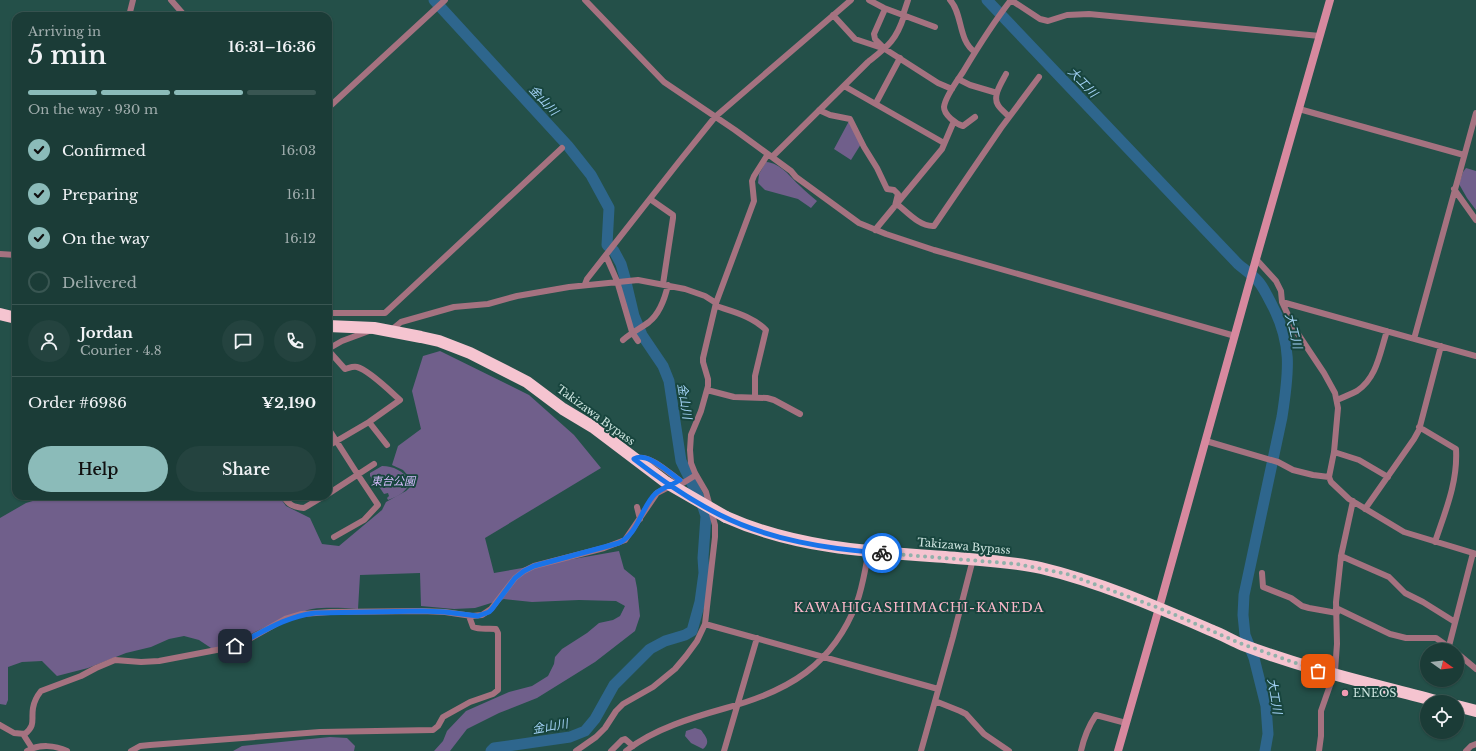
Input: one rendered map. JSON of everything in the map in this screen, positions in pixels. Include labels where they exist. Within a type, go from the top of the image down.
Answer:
[{"type":"highway","points":[[0,314],[12,317]]},
{"type":"highway","name":"Takizawa Bypass","points":[[332,326],[374,328],[439,341],[470,353],[508,371],[528,382],[563,409],[593,427],[667,483],[706,507],[751,528],[784,538],[825,546],[869,552],[973,559],[1017,564],[1067,574],[1159,608],[1232,640],[1269,654],[1334,675],[1420,697]]},
{"type":"highway","points":[[1464,708],[1476,711]]},
{"type":"street","points":[[130,12],[134,0]]},
{"type":"street","points":[[170,0],[181,12]]},
{"type":"street","points":[[332,104],[445,0]]},
{"type":"street","points":[[585,0],[664,82],[770,155],[840,211],[858,223],[934,250],[1235,336]]},
{"type":"street","points":[[585,284],[715,117],[851,0]]},
{"type":"street","points":[[869,0],[885,9],[935,27]]},
{"type":"street","points":[[576,751],[596,737],[605,728],[616,710],[623,704],[654,687],[675,669],[697,641],[705,624],[716,525],[706,492],[691,463],[690,442],[691,435],[707,390],[708,379],[703,358],[716,304],[754,200],[752,188],[754,176],[770,155],[868,62],[885,49],[901,28],[908,0]]},
{"type":"street","points":[[950,0],[955,6],[967,44],[975,52]]},
{"type":"street","points":[[975,117],[963,126],[954,121],[944,109],[952,89],[958,79],[996,20],[1011,0],[1040,19],[1048,21],[1067,15],[1089,14],[1320,36]]},
{"type":"street","points":[[1118,751],[1330,0]]},
{"type":"street","points":[[885,9],[874,34],[875,39],[885,49]]},
{"type":"street","points":[[834,15],[855,39],[885,49],[938,83],[952,89]]},
{"type":"street","points":[[876,103],[900,58]]},
{"type":"street","points":[[1006,74],[999,86],[996,100],[998,105],[1009,117]]},
{"type":"street","points":[[896,205],[927,226],[934,226],[1009,117],[1039,77]]},
{"type":"street","points":[[958,79],[970,85],[997,93]]},
{"type":"street","points":[[844,86],[944,143]]},
{"type":"street","points":[[1299,108],[1464,155]]},
{"type":"street","points":[[819,110],[830,115],[850,119],[887,189],[894,190],[898,194],[896,205]]},
{"type":"street","points":[[1414,338],[1476,114]]},
{"type":"street","points":[[875,230],[942,149],[954,121]]},
{"type":"street","points":[[332,313],[385,313],[562,148]]},
{"type":"street","points":[[1454,189],[1476,220]]},
{"type":"street","points":[[623,340],[632,332],[651,320],[666,296],[665,285],[673,215],[650,199]]},
{"type":"street","points":[[0,254],[12,255]]},
{"type":"street","points":[[606,256],[617,281],[632,332],[638,341]]},
{"type":"street","points":[[1256,259],[1276,281],[1281,291],[1282,302],[1294,328],[1324,373],[1338,400],[1334,452],[1329,477],[1331,482],[1353,501],[1404,532],[1474,554],[1455,622],[1452,643]]},
{"type":"street","points":[[390,331],[402,322],[449,308],[488,304],[517,296],[585,284],[638,280],[696,293],[716,304],[747,316],[760,324],[766,330],[755,376],[755,397]]},
{"type":"street","points":[[1282,302],[1476,356]]},
{"type":"street","points":[[332,347],[342,341],[374,328]]},
{"type":"street","points":[[1338,400],[1366,384],[1372,376],[1386,331]]},
{"type":"street","points":[[1365,509],[1414,440],[1420,427],[1441,346]]},
{"type":"street","points":[[332,354],[345,369],[356,367],[362,369],[400,400],[369,422],[332,444]]},
{"type":"street","points":[[707,390],[734,397],[755,397],[774,400],[800,414]]},
{"type":"street","points":[[369,422],[387,445]]},
{"type":"street","points":[[1420,427],[1456,449],[1456,475],[1435,542]]},
{"type":"street","points":[[332,434],[378,505],[364,520],[334,537]]},
{"type":"street","points":[[1206,441],[1278,462],[1293,470],[1329,477]]},
{"type":"street","points":[[1334,452],[1359,460],[1388,477]]},
{"type":"street","points":[[634,459],[637,457],[642,457],[651,459],[683,483],[696,475]]},
{"type":"street","points":[[332,491],[374,464]]},
{"type":"street","points":[[0,725],[14,733],[23,734],[30,730],[32,725],[33,708],[37,696],[41,691],[81,676],[115,660],[141,662],[159,661],[227,648],[244,642],[285,619],[309,614],[330,612],[422,611],[478,616],[489,612],[508,586],[524,571],[534,566],[604,548],[625,540],[656,493],[680,480]]},
{"type":"street","points":[[286,500],[292,507],[304,508],[317,500]]},
{"type":"street","points":[[1319,751],[1321,736],[1321,711],[1335,671],[1337,644],[1336,610],[1341,556],[1353,501]]},
{"type":"street","points":[[637,507],[640,519]]},
{"type":"street","points":[[626,751],[647,738],[692,717],[738,705],[768,695],[801,677],[824,657],[842,633],[857,601],[869,552]]},
{"type":"street","points":[[1341,556],[1389,577],[1405,593],[1423,602],[1455,622]]},
{"type":"street","points":[[921,751],[973,559]]},
{"type":"street","points":[[1262,573],[1263,587],[1291,598],[1302,606],[1336,610],[1390,634],[1406,638],[1436,638],[1444,643]]},
{"type":"street","points":[[132,751],[140,746],[320,732],[433,730],[438,726],[443,717],[470,702],[493,694],[498,690],[498,633],[493,629],[473,627],[469,616]]},
{"type":"street","points":[[705,624],[938,689]]},
{"type":"street","points":[[724,751],[757,638]]},
{"type":"street","points":[[1464,659],[1476,669]]},
{"type":"street","points":[[935,701],[966,714],[984,734],[1009,751]]},
{"type":"street","points":[[1081,751],[1087,732],[1096,715],[1126,723]]},
{"type":"street","points":[[23,734],[30,750],[54,746],[67,751]]},
{"type":"street","points":[[611,751],[625,739],[633,746]]},
{"type":"street","points":[[1466,751],[1476,744]]},
{"type":"green space","points":[[849,121],[861,144],[851,160],[834,149]]},
{"type":"green space","points":[[766,162],[781,168],[817,201],[811,208],[798,199],[765,190],[758,183],[759,174]]},
{"type":"green space","points":[[1466,168],[1476,171],[1476,210],[1459,184]]},
{"type":"green space","points":[[440,351],[529,395],[574,435],[601,468],[485,538],[494,573],[619,551],[624,569],[635,578],[637,588],[640,616],[635,631],[595,662],[537,698],[499,713],[467,729],[450,751],[434,751],[443,741],[447,731],[466,711],[509,692],[532,686],[548,676],[554,664],[555,657],[562,649],[587,633],[599,623],[613,620],[620,616],[625,606],[616,601],[579,600],[532,602],[504,599],[475,608],[454,609],[421,606],[420,573],[360,575],[358,609],[318,608],[308,610],[274,623],[217,652],[199,640],[184,636],[169,639],[151,647],[126,653],[88,668],[57,676],[42,661],[22,662],[8,667],[8,700],[6,705],[0,704],[0,518],[26,503],[36,500],[282,500],[286,506],[310,518],[322,544],[339,546],[382,510],[386,502],[406,491],[411,486],[411,479],[403,470],[392,465],[398,446],[421,429],[412,391],[423,356]]},
{"type":"green space","name":"東台公園","points":[[382,466],[398,470],[410,480],[408,487],[405,490],[399,495],[388,500],[388,493],[384,494],[378,485],[380,483],[377,478],[373,480],[370,476],[370,473]]},
{"type":"green space","points":[[695,728],[701,730],[707,740],[707,744],[703,749],[691,743],[685,736],[686,731]]},
{"type":"green space","points":[[330,737],[347,738],[355,746],[354,751],[233,751],[242,746]]},
{"type":"waterway","name":"金山川","points":[[434,0],[568,146],[591,175],[609,208],[607,245],[614,251],[621,264],[634,316],[642,335],[663,366],[669,381],[681,461],[702,504],[706,516],[703,558],[704,573],[700,602],[692,631],[685,635],[665,641],[650,649],[614,685],[595,719],[585,731],[570,737],[494,748],[491,751]]},
{"type":"waterway","name":"大工川","points":[[987,0],[1238,264],[1257,280],[1264,290],[1283,330],[1286,344],[1287,371],[1282,417],[1244,595],[1243,615],[1245,635],[1254,658],[1266,706],[1268,734],[1265,751]]},
{"type":"way so far","points":[[882,553],[973,559],[1017,564],[1067,574],[1159,608],[1242,644],[1318,671]]},
{"type":"place","name":"ENEOS","points":[[1345,693]]},
{"type":"district","name":"KAWAHIGASHIMACHI-KANEDA","points":[[919,607]]},
{"type":"route","points":[[235,646],[285,619],[302,614],[330,612],[422,611],[478,616],[489,612],[508,586],[524,571],[534,566],[604,548],[625,540],[636,526],[656,493],[668,487],[680,480],[651,459],[637,457],[634,459],[667,483],[680,492],[720,515],[740,524],[796,541],[882,553]]}]
